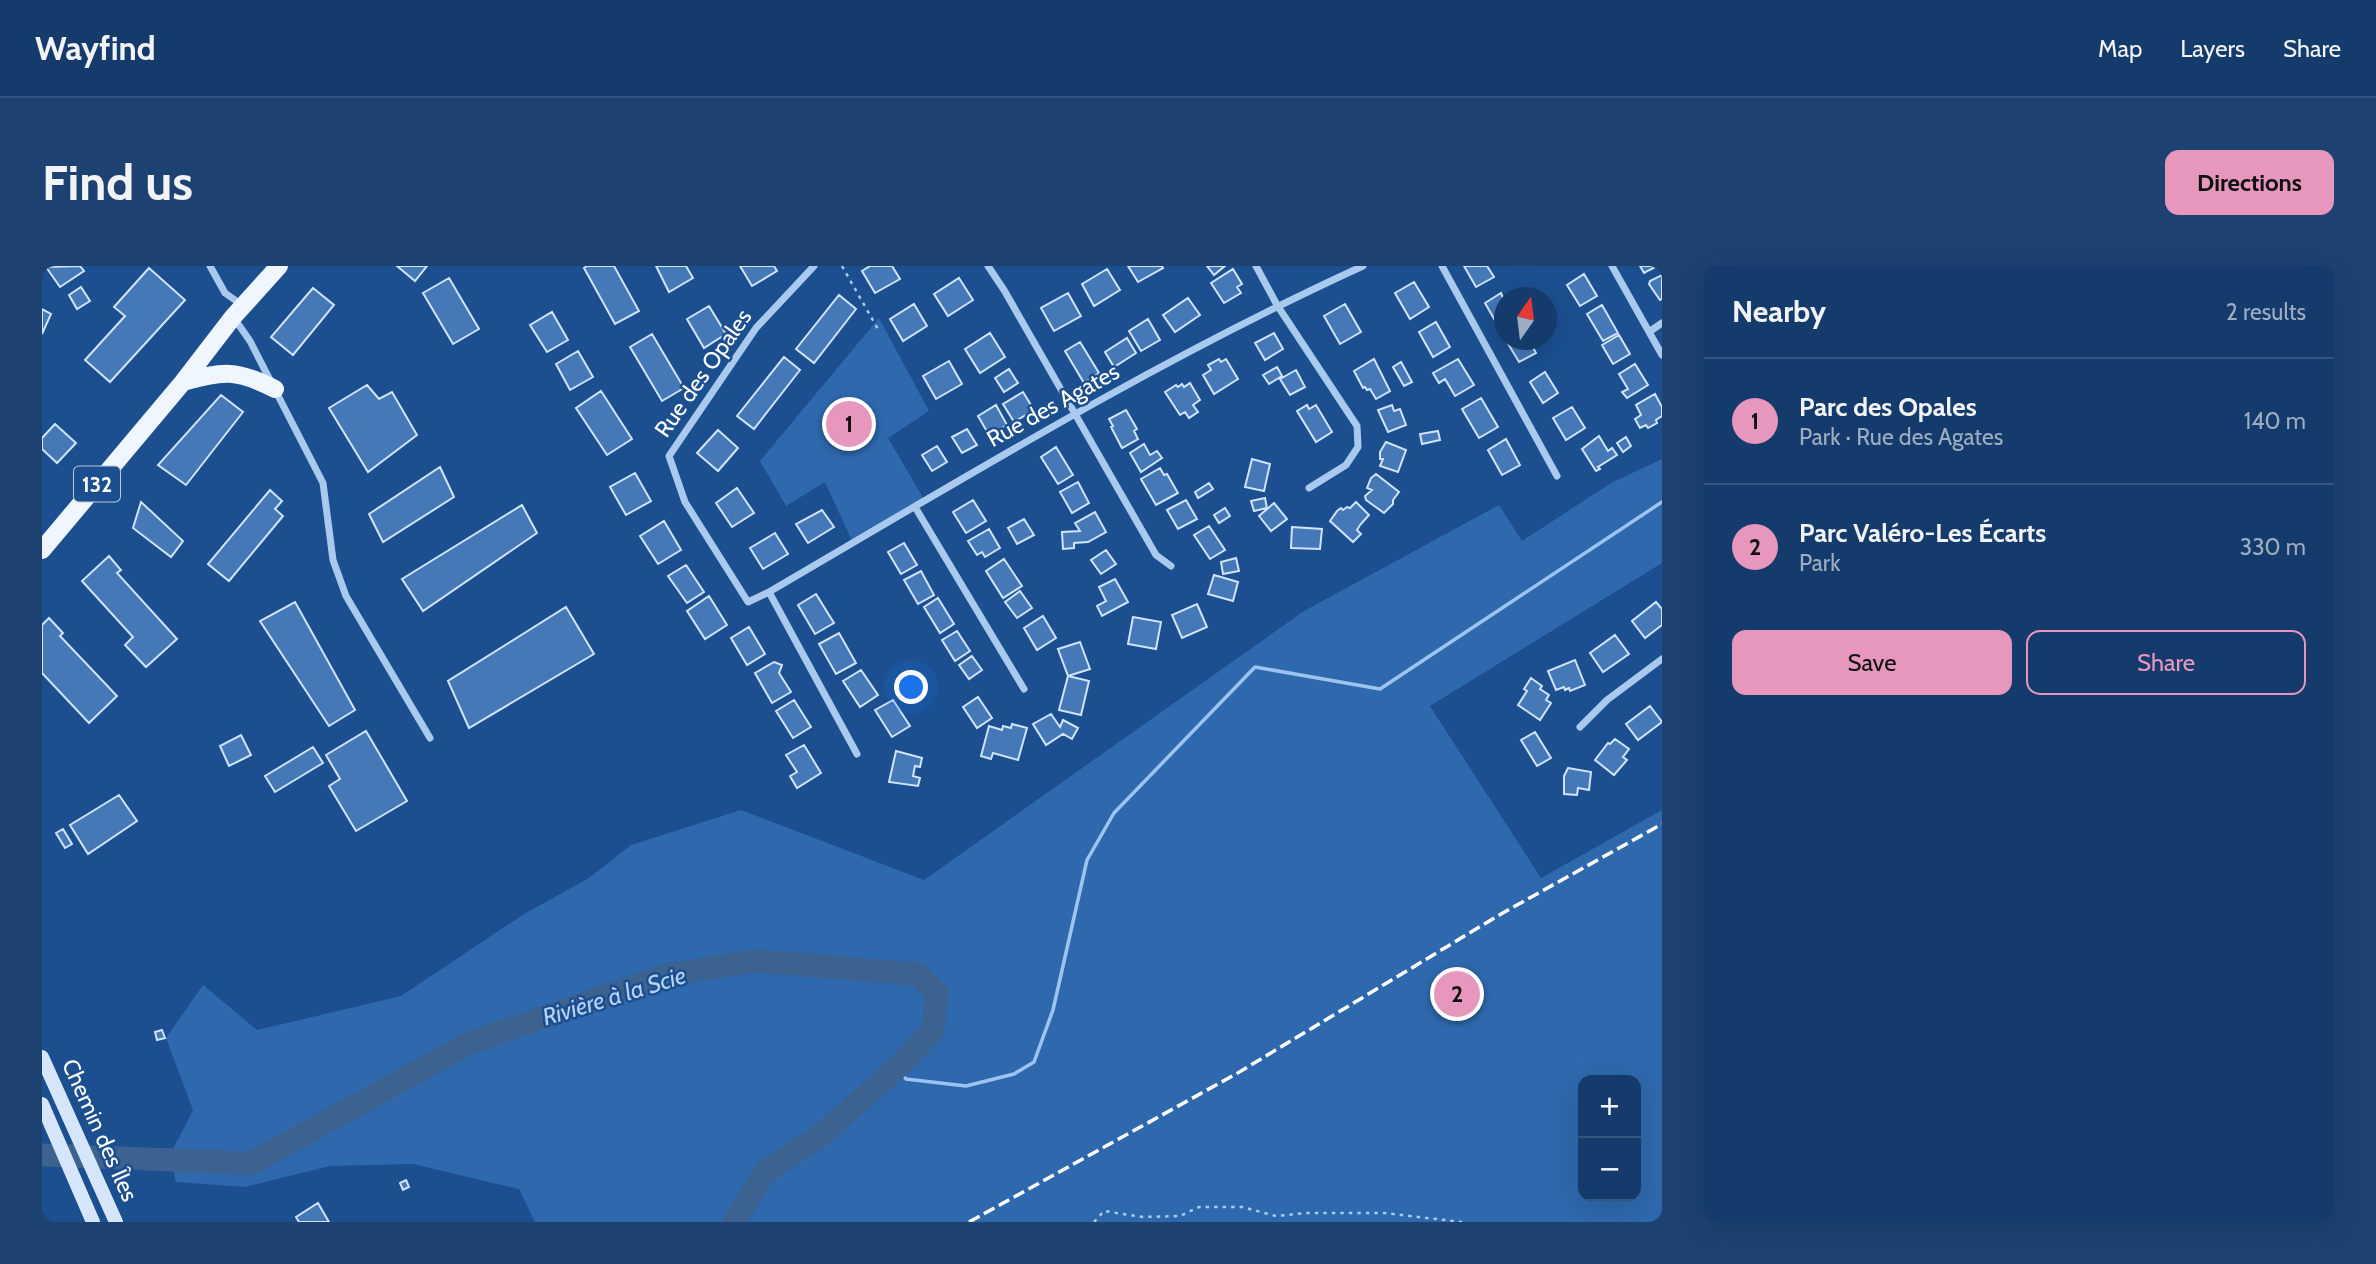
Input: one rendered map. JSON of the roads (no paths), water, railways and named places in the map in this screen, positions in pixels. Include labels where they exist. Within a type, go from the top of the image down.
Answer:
[{"type":"main road","name":"132","points":[[42,550],[183,382],[238,311],[279,266]]},
{"type":"main road","points":[[183,382],[216,373],[235,373],[256,379],[275,389]]},
{"type":"main road","name":"Chemin des Îles","points":[[42,1057],[116,1222]]},
{"type":"main road","name":"Chemin des Îles","points":[[42,1104],[93,1222]]},
{"type":"street","points":[[210,266],[238,311],[250,341],[323,483],[333,560],[346,596],[430,738]]},
{"type":"street","name":"Rue des Opales","points":[[769,592],[748,602],[685,502],[669,456],[756,328],[814,266]]},
{"type":"street","points":[[988,266],[1156,555],[1171,566]]},
{"type":"street","points":[[1256,266],[1277,305],[1357,426],[1359,447],[1346,465],[1309,488]]},
{"type":"street","name":"Rue des Agates","points":[[769,592],[1074,413],[1277,305],[1363,266]]},
{"type":"street","points":[[1442,266],[1557,476]]},
{"type":"street","points":[[1612,266],[1662,355]]},
{"type":"street","points":[[1649,331],[1662,324]]},
{"type":"street","points":[[915,507],[1024,689]]},
{"type":"street","points":[[769,592],[857,754]]},
{"type":"street","points":[[1580,727],[1608,700],[1662,659]]},
{"type":"waterway","points":[[897,1068],[906,1079],[966,1086],[1014,1074],[1034,1062],[1053,1010],[1087,860],[1114,813],[1255,667],[1380,689],[1662,502]]},
{"type":"waterway","name":"Rivière à la Scie","points":[[42,1155],[252,1163],[469,1043],[670,974],[757,961],[917,974],[937,993],[933,1030],[897,1068],[821,1135],[765,1172],[734,1222]]},
{"type":"railway","points":[[969,1222],[1236,1074],[1501,914],[1662,824]]},
{"type":"place","name":"Parc des Opales","points":[[849,424]]},
{"type":"place","name":"Parc Valéro-Les Écarts","points":[[1457,994]]}]
